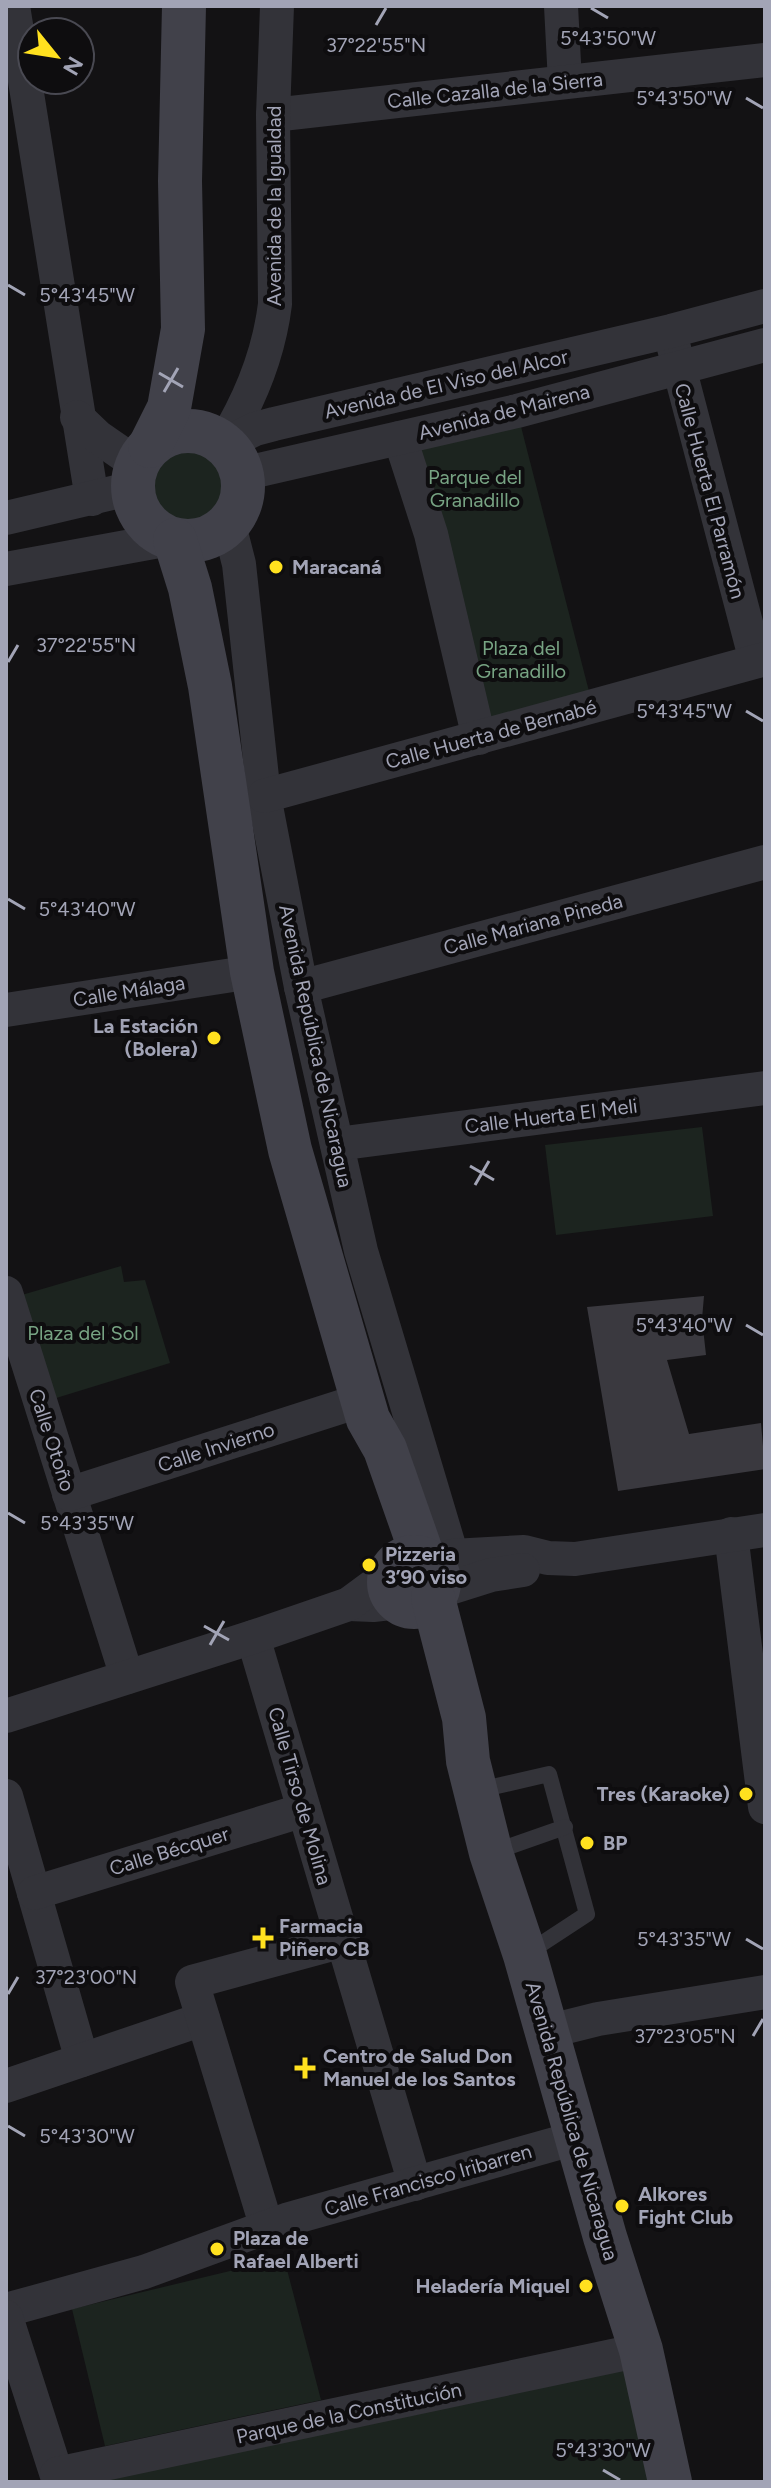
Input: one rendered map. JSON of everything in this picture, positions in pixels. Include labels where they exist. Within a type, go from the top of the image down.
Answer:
[{"type":"street","points":[[13,6],[77,417],[128,474]]},
{"type":"street","points":[[128,474],[169,408],[183,329],[180,181],[184,6]]},
{"type":"street","name":"Avenida de la Igualdad","points":[[226,449],[249,396],[273,324],[273,115],[277,6]]},
{"type":"street","points":[[561,6],[565,82]]},
{"type":"street","name":"Calle Cazalla de la Sierra","points":[[273,115],[765,60]]},
{"type":"street","name":"Avenida de El Viso del Alcor","points":[[226,449],[255,429],[765,306]]},
{"type":"street","points":[[6,569],[172,540],[199,541],[224,528],[241,503],[226,449],[203,409],[183,329]]},
{"type":"street","points":[[671,331],[677,368]]},
{"type":"street","name":"Avenida de Mairena","points":[[226,449],[400,438],[517,411],[765,345]]},
{"type":"street","name":"Calle Huerta El Parramón","points":[[677,368],[760,660]]},
{"type":"street","points":[[77,417],[128,474],[143,519],[172,540]]},
{"type":"street","points":[[6,518],[128,474],[164,436],[180,431],[197,431],[226,449]]},
{"type":"street","points":[[400,438],[431,534],[479,738]]},
{"type":"street","name":"Avenida República de Nicaragua","points":[[210,686],[224,528]]},
{"type":"street","name":"Avenida República de Nicaragua","points":[[224,528],[239,564],[264,796],[301,987],[361,1251],[419,1580]]},
{"type":"street","name":"Avenida República de Nicaragua","points":[[172,540],[190,588],[210,686],[252,972],[290,1150],[365,1410],[385,1449],[419,1580],[464,1718],[472,1776],[491,1853],[525,1955],[576,2138],[641,2350],[670,2482]]},
{"type":"street","name":"Calle Huerta de Bernabé","points":[[264,796],[760,660]]},
{"type":"street","name":"Calle Mariana Pineda","points":[[301,987],[765,862]]},
{"type":"street","name":"Calle Málaga","points":[[6,1010],[252,972]]},
{"type":"street","name":"Calle Huerta El Meli","points":[[337,1144],[765,1088]]},
{"type":"street","name":"Calle Otoño","points":[[6,1293],[127,1677]]},
{"type":"street","name":"Calle Invierno","points":[[69,1494],[365,1410]]},
{"type":"street","points":[[6,1716],[419,1580],[491,1575],[525,1570],[548,1558],[575,1559],[765,1530]]},
{"type":"street","points":[[731,1534],[765,1807]]},
{"type":"street","name":"Calle Tirso de Molina","points":[[253,1637],[415,2184]]},
{"type":"street","points":[[6,1796],[82,2060]]},
{"type":"street","name":"Calle Bécquer","points":[[34,1893],[304,1810]]},
{"type":"street","points":[[267,2228],[192,1982],[343,1941]]},
{"type":"street","points":[[546,2032],[598,2019],[765,1992]]},
{"type":"street","points":[[6,2086],[203,2019]]},
{"type":"street","name":"Calle Francisco Iribarren","points":[[6,2310],[144,2272],[289,2219],[576,2138]]},
{"type":"street","points":[[6,2317],[58,2478]]},
{"type":"street","name":"Parque de la Constitución","points":[[58,2478],[641,2350]]},
{"type":"lane","points":[[472,1776],[549,1774],[565,1827],[587,1914],[525,1955]]},
{"type":"lane","points":[[491,1853],[565,1827]]},
{"type":"green space","name":"Plaza del Granadillo","points":[[517,411],[593,707],[479,738],[400,438]]},
{"type":"green space","points":[[189,440],[207,444],[221,454],[231,468],[235,486],[231,504],[221,518],[207,528],[189,532],[171,528],[157,518],[147,504],[143,486],[147,468],[157,454],[171,444]]},
{"type":"green space","points":[[702,1127],[713,1216],[556,1235],[545,1145]]},
{"type":"green space","name":"Plaza del Sol","points":[[121,1266],[124,1282],[145,1280],[170,1363],[40,1403],[8,1299]]},
{"type":"green space","points":[[284,2258],[321,2400],[105,2446],[72,2309]]},
{"type":"green space","points":[[639,2355],[670,2482],[59,2482]]},
{"type":"building","points":[[704,1296],[702,1319],[706,1355],[667,1360],[689,1434],[761,1423],[765,1469],[618,1491],[587,1307]]},
{"type":"place","name":"Maracaná","points":[[276,567]]},
{"type":"place","name":"La Estación (Bolera)","points":[[214,1038]]},
{"type":"place","name":"Pizzeria 3’90 viso","points":[[369,1565]]},
{"type":"place","name":"Tres (Karaoke)","points":[[746,1794]]},
{"type":"place","name":"BP","points":[[587,1843]]},
{"type":"place","name":"Farmacia Piñero CB","points":[[263,1938]]},
{"type":"place","name":"Centro de Salud Don Manuel de los Santos","points":[[305,2068]]},
{"type":"place","name":"Alkores Fight Club","points":[[622,2206]]},
{"type":"place","name":"Plaza de Rafael Alberti","points":[[217,2249]]},
{"type":"place","name":"Heladería Miquel","points":[[586,2286]]},
{"type":"park label","name":"Parque del Granadillo","points":[[475,488]]}]
